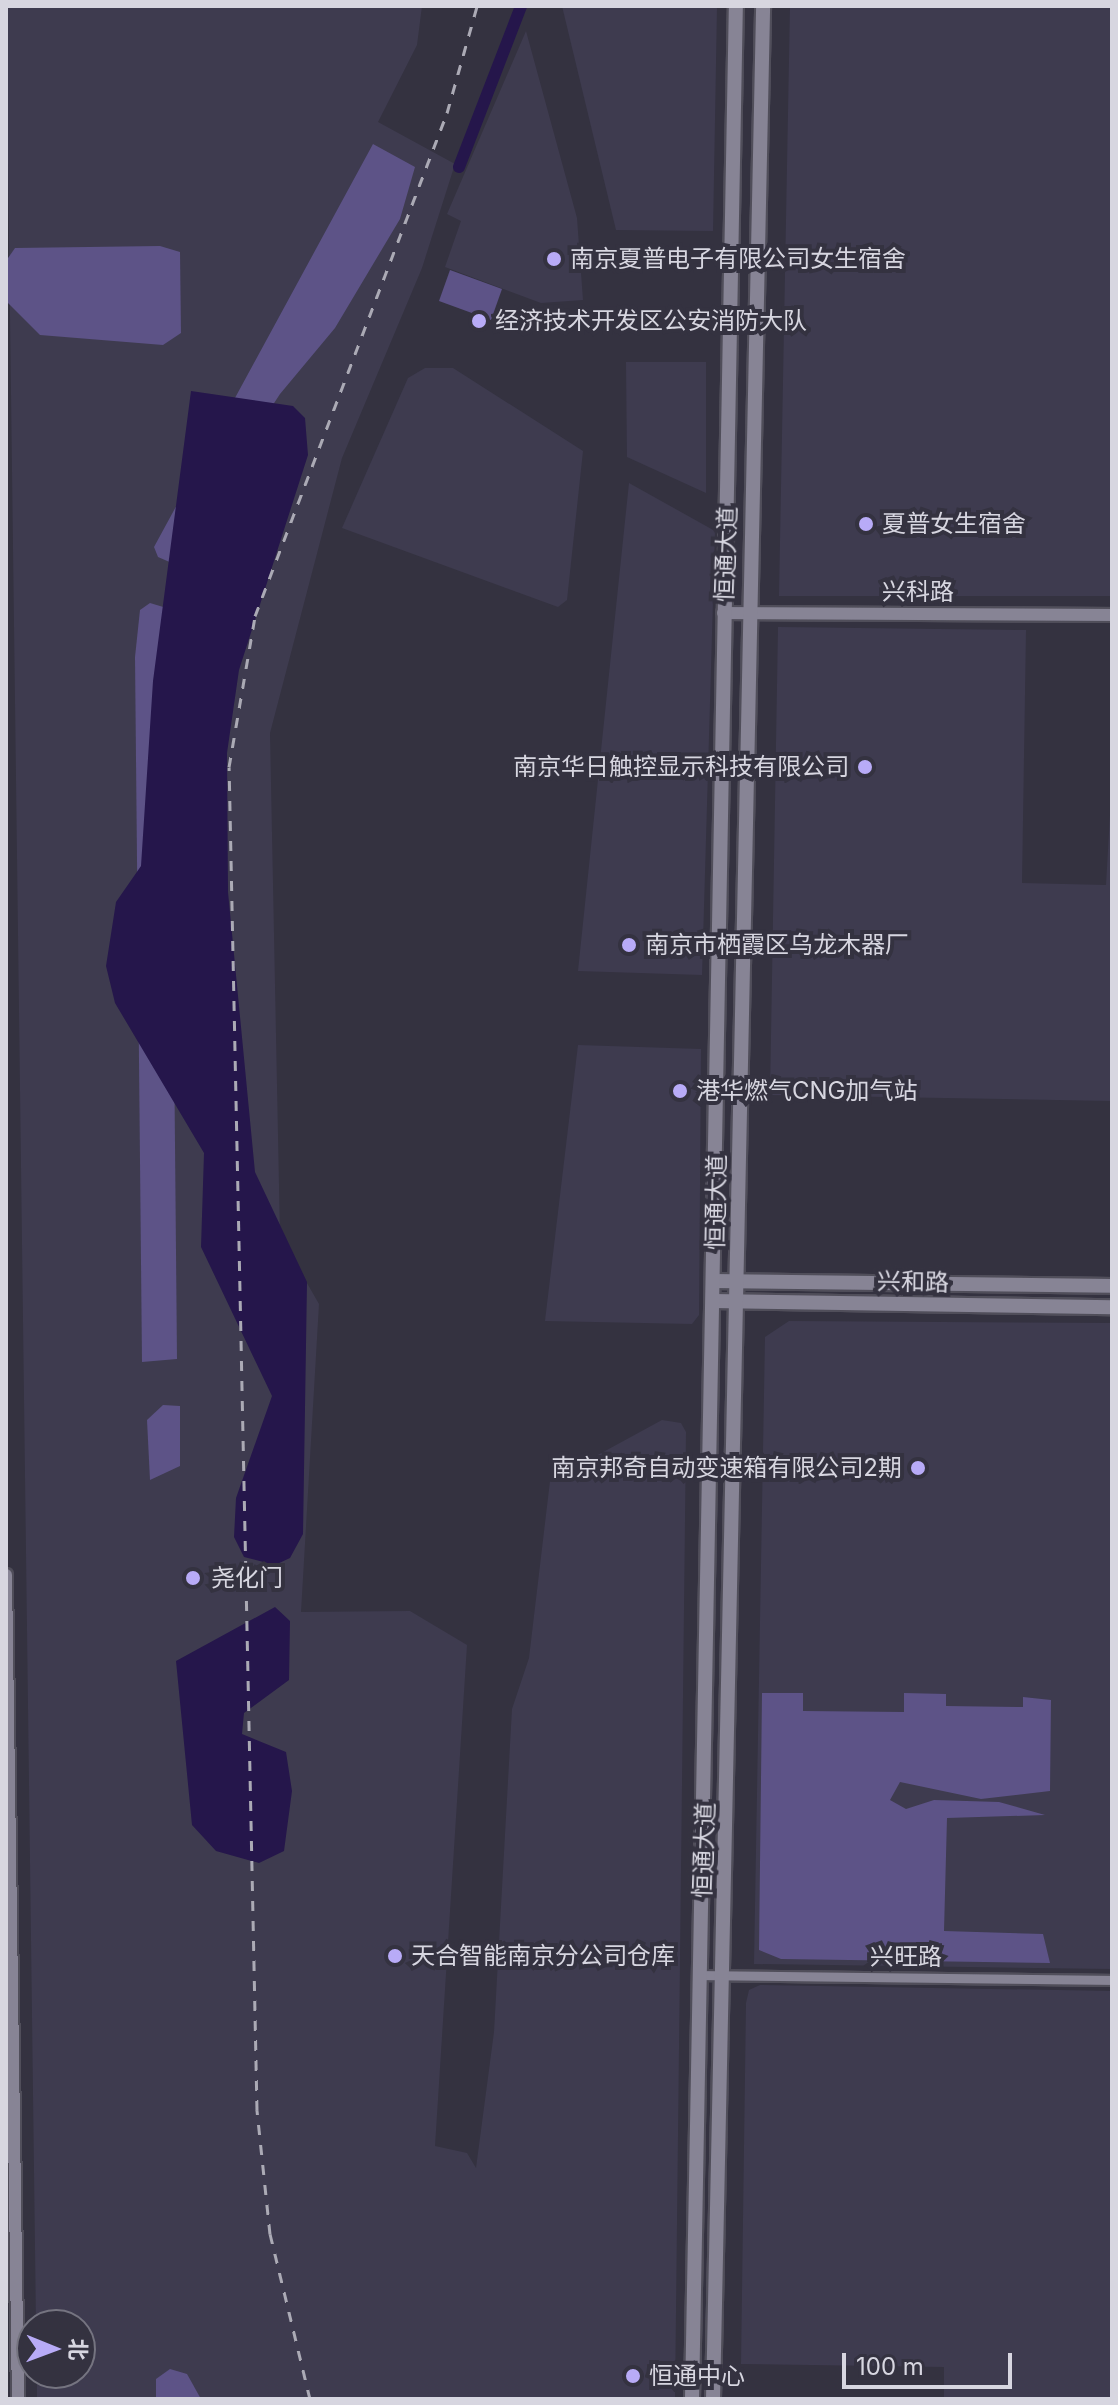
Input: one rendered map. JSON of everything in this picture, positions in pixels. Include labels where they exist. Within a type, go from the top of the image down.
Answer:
[{"type":"main road","name":"恒通大道","points":[[692,2399],[736,6]]},
{"type":"main road","name":"恒通大道","points":[[713,2399],[737,1301],[746,613],[763,6]]},
{"type":"main road","name":"兴和路","points":[[713,1281],[1112,1286]]},
{"type":"main road","name":"兴和路","points":[[713,1301],[1112,1307]]},
{"type":"street","name":"兴科路","points":[[723,613],[1112,615]]},
{"type":"street","points":[[6,1575],[18,2399]]},
{"type":"street","name":"兴旺路","points":[[700,1975],[1112,1980]]},
{"type":"shaded area","points":[[6,6],[422,6],[417,45],[378,122],[455,164],[422,268],[342,458],[270,733],[280,1236],[319,1304],[301,1612],[410,1611],[467,1645],[435,2146],[467,2153],[476,2168],[494,2032],[512,1709],[529,1658],[550,1481],[662,1420],[681,1423],[686,1432],[675,2399],[37,2399],[37,2389],[96,2389],[96,2309],[36,2309]]},
{"type":"shaded area","points":[[562,6],[717,6],[713,231],[616,230]]},
{"type":"shaded area","points":[[790,6],[1112,6],[1112,596],[779,596]]},
{"type":"shaded area","points":[[526,31],[577,218],[583,300],[541,303],[445,267],[461,221],[447,214]]},
{"type":"shaded area","points":[[373,144],[415,167],[400,219],[335,328],[280,394],[220,486],[188,570],[158,557],[154,547]]},
{"type":"shaded area","points":[[160,246],[180,252],[181,333],[163,345],[40,335],[6,301],[6,261],[15,248]]},
{"type":"shaded area","points":[[450,270],[502,289],[491,320],[439,301]]},
{"type":"shaded area","points":[[626,362],[706,362],[706,493],[627,457]]},
{"type":"shaded area","points":[[425,368],[453,368],[583,451],[567,600],[558,607],[342,528],[408,378]]},
{"type":"shaded area","points":[[191,391],[293,406],[305,418],[308,455],[239,670],[227,753],[228,892],[255,1172],[307,1282],[303,1534],[290,1558],[275,1565],[244,1557],[234,1537],[236,1498],[272,1396],[201,1247],[204,1153],[115,1003],[106,966],[116,902],[141,866],[153,681]]},
{"type":"shaded area","points":[[629,483],[715,531],[702,975],[578,971]]},
{"type":"shaded area","points":[[150,603],[170,609],[177,1359],[142,1362],[135,657],[140,610]]},
{"type":"shaded area","points":[[778,627],[1026,630],[1022,883],[1106,885],[1112,779],[1112,1101],[770,1095]]},
{"type":"shaded area","points":[[578,1045],[701,1049],[699,1315],[692,1324],[545,1321]]},
{"type":"shaded area","points":[[789,1321],[1112,1323],[1112,1969],[754,1964],[765,1337]]},
{"type":"shaded area","points":[[163,1405],[180,1406],[180,1466],[150,1480],[147,1420]]},
{"type":"shaded area","points":[[275,1607],[290,1621],[289,1680],[244,1713],[242,1734],[286,1752],[292,1791],[284,1851],[259,1863],[216,1851],[192,1825],[176,1661]]},
{"type":"shaded area","points":[[762,1693],[803,1693],[803,1711],[904,1712],[904,1693],[946,1694],[946,1706],[1023,1707],[1023,1697],[1051,1700],[1050,1791],[981,1799],[900,1782],[890,1800],[906,1809],[934,1800],[999,1802],[1045,1815],[947,1818],[944,1931],[1043,1934],[1050,1963],[781,1959],[759,1950]]},
{"type":"shaded area","points":[[760,1985],[1112,1991],[1112,2399],[944,2399],[944,2367],[741,2364],[746,2003],[749,1990]]},
{"type":"shaded area","points":[[170,2369],[187,2374],[201,2399],[156,2399],[156,2379]]},
{"type":"waterway","points":[[459,167],[521,6]]},
{"type":"railway","points":[[310,2399],[270,2234],[257,2110],[229,767],[255,616],[447,113],[477,6]]},
{"type":"place","name":"南京夏普电子有限公司女生宿舍","points":[[554,259]]},
{"type":"place","name":"经济技术开发区公安消防大队","points":[[479,321]]},
{"type":"place","name":"夏普女生宿舍","points":[[866,524]]},
{"type":"place","name":"南京华日触控显示科技有限公司","points":[[865,767]]},
{"type":"place","name":"南京市栖霞区乌龙木器厂","points":[[629,945]]},
{"type":"place","name":"港华燃气CNG加气站","points":[[680,1091]]},
{"type":"place","name":"南京邦奇自动变速箱有限公司2期","points":[[918,1468]]},
{"type":"place","name":"尧化门","points":[[193,1578]]},
{"type":"place","name":"天合智能南京分公司仓库","points":[[395,1956]]},
{"type":"place","name":"恒通中心","points":[[633,2376]]}]
